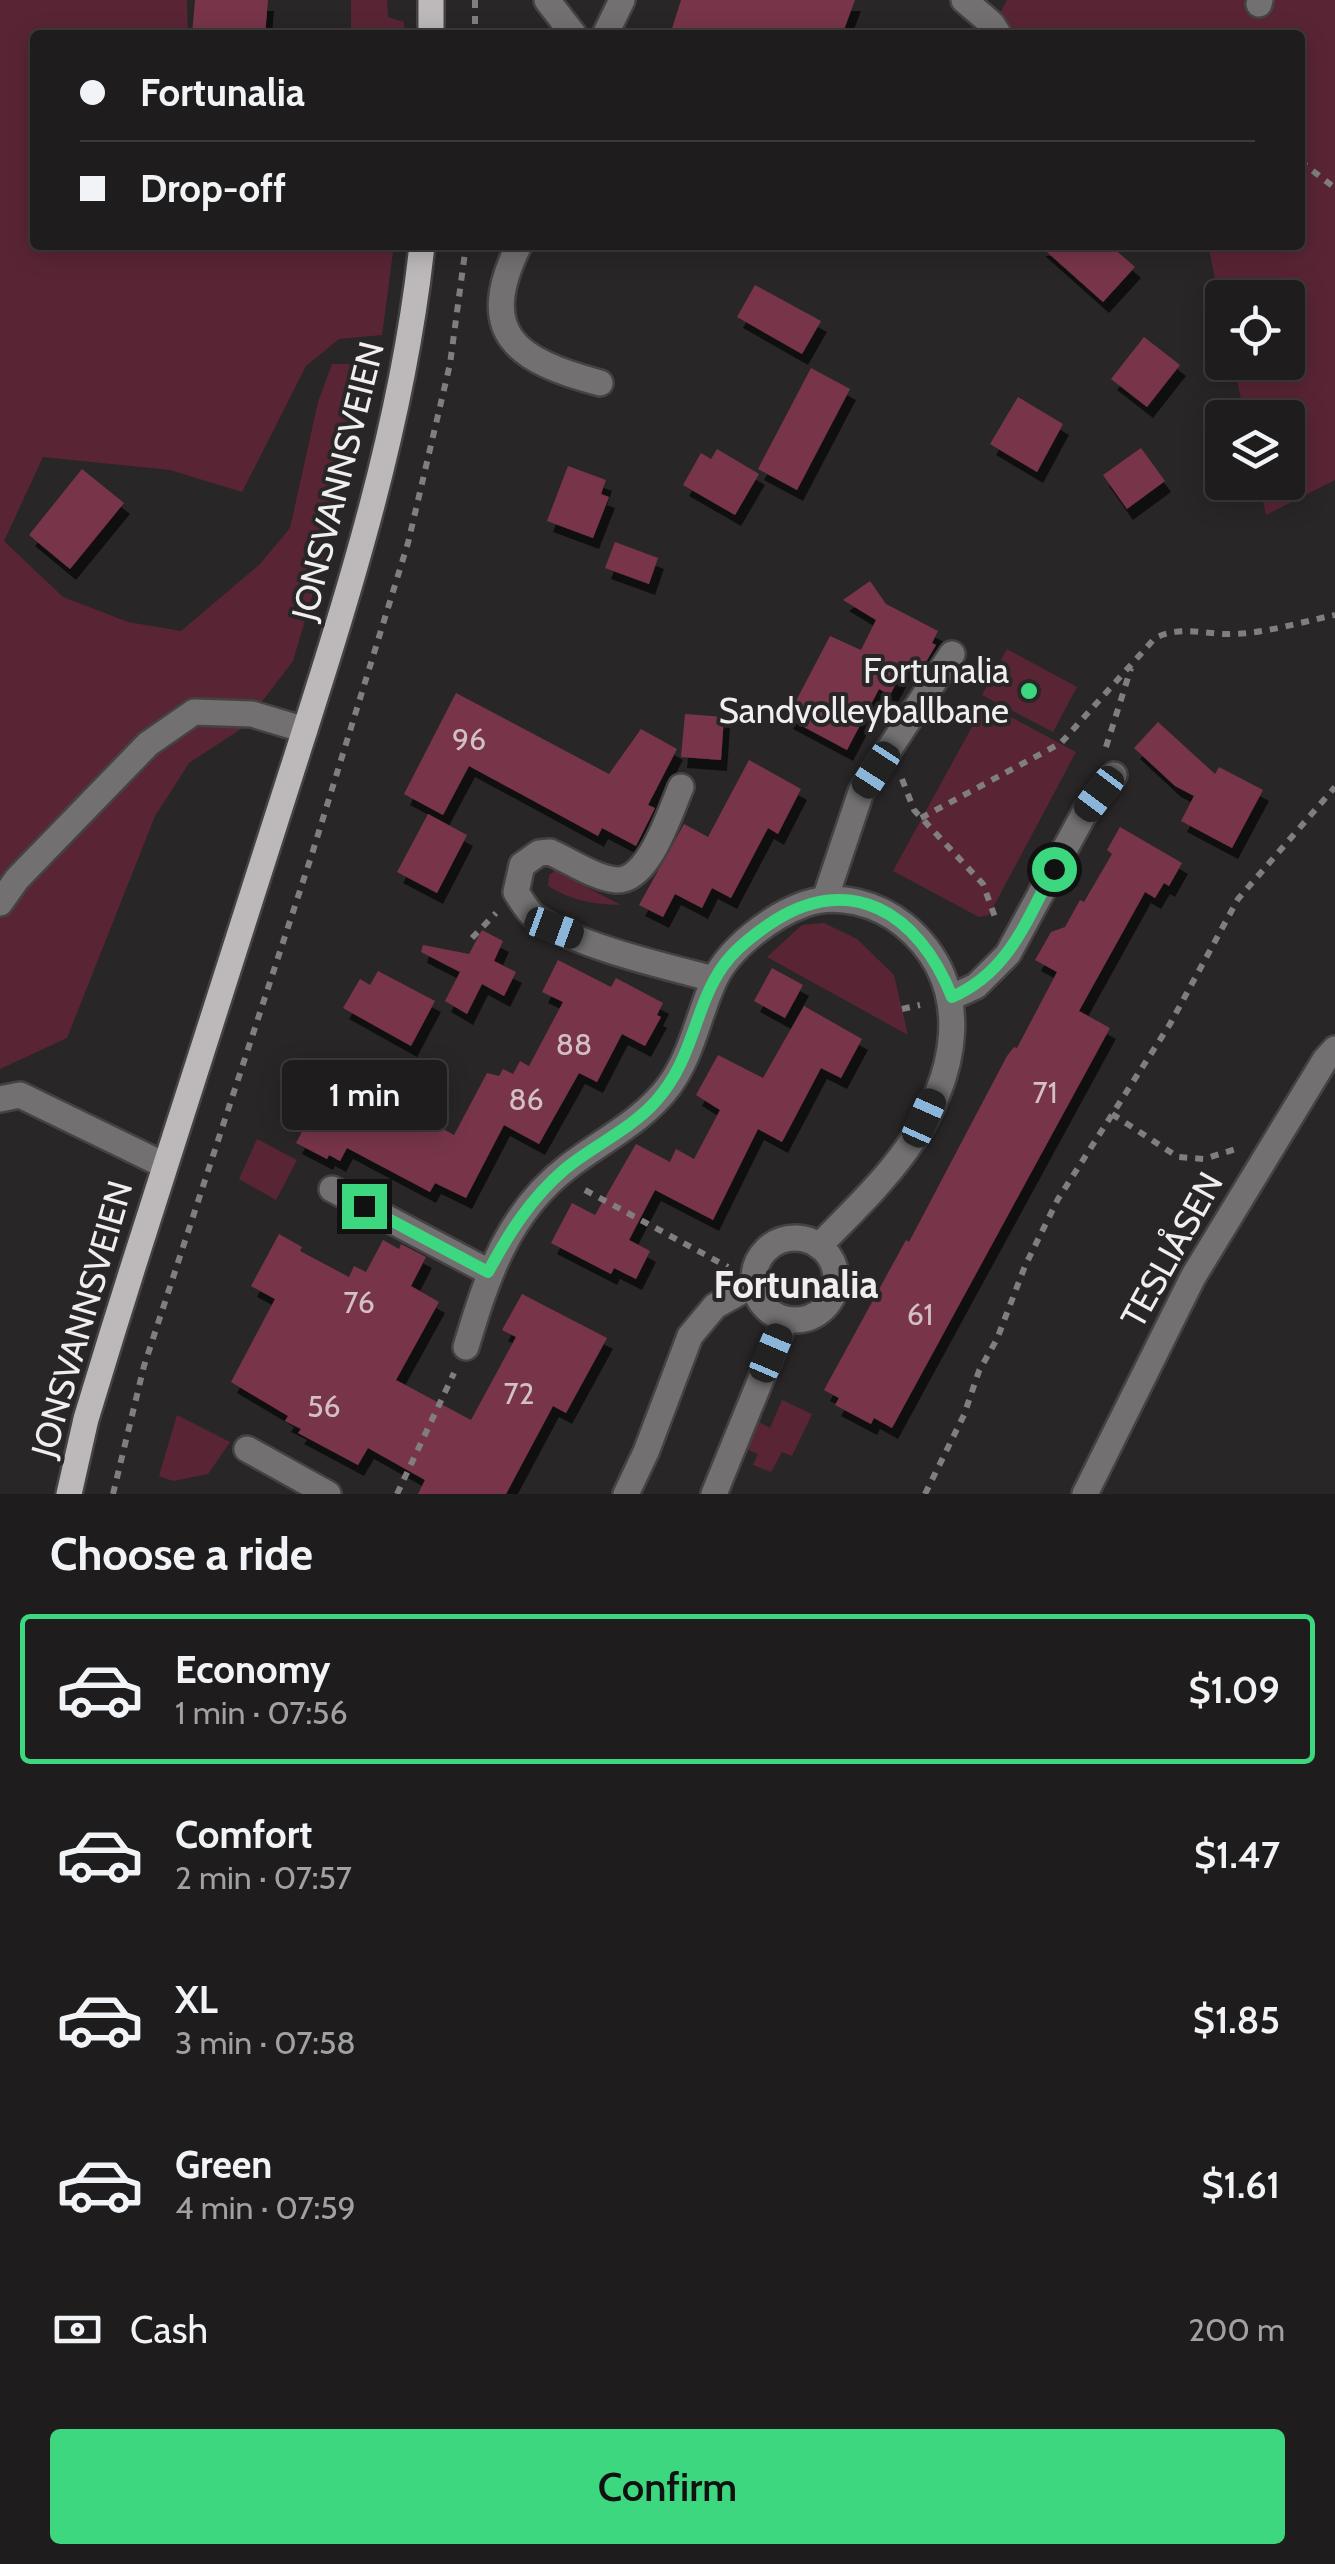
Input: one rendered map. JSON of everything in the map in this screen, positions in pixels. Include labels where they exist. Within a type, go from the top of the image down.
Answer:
[{"type":"main road","points":[[430,0],[431,30]]},
{"type":"main road","name":"JONSVANNSVEIEN","points":[[69,1494],[86,1420],[164,1164],[381,481],[408,355],[421,250]]},
{"type":"street","points":[[547,0],[570,30]]},
{"type":"street","points":[[607,30],[622,0]]},
{"type":"street","points":[[964,0],[996,30]]},
{"type":"street","points":[[518,250],[500,316],[505,334],[527,354],[600,384]]},
{"type":"street","points":[[825,899],[861,792],[952,654]]},
{"type":"street","points":[[0,903],[17,879],[148,744],[194,712],[252,714],[305,730]]},
{"type":"street","points":[[952,997],[976,986],[1008,954],[1085,812],[1114,774]]},
{"type":"street","points":[[681,788],[648,858],[630,877],[609,879],[550,852],[540,852],[522,865],[516,892],[532,914],[554,928],[657,964],[714,979]]},
{"type":"street","points":[[466,1347],[488,1272],[526,1208],[559,1175],[634,1120],[671,1084],[692,1042],[714,979],[739,948],[804,904],[825,899],[862,903],[900,922],[919,938],[944,977],[952,997],[954,1022],[946,1066],[908,1147],[820,1246]]},
{"type":"street","name":"TESLIÅSEN","points":[[1085,1494],[1192,1277],[1335,1049]]},
{"type":"street","name":"JONSVANNSVEIEN","points":[[0,1099],[20,1095],[164,1164]]},
{"type":"street","points":[[332,1190],[488,1272]]},
{"type":"street","points":[[794,1237],[820,1246],[835,1269],[832,1296],[813,1316],[785,1320],[764,1307],[754,1284],[759,1258],[780,1240],[794,1237]]},
{"type":"street","points":[[626,1494],[690,1336],[715,1306],[754,1284]]},
{"type":"street","points":[[714,1494],[785,1320]]},
{"type":"street","points":[[247,1449],[328,1494]]},
{"type":"path","points":[[475,0],[476,30]]},
{"type":"path","points":[[1305,165],[1335,188]]},
{"type":"path","points":[[113,1494],[144,1366],[312,854],[408,543],[450,364],[465,250]]},
{"type":"path","points":[[921,818],[1061,743],[1154,638],[1184,630],[1230,635],[1262,632],[1335,615]]},
{"type":"path","points":[[1114,774],[1106,748],[1133,662]]},
{"type":"path","points":[[890,748],[914,810],[983,884],[1008,954]]},
{"type":"path","points":[[925,1494],[964,1415],[979,1371],[997,1339],[1025,1266],[1058,1199],[1170,1024],[1238,899],[1335,787]]},
{"type":"path","points":[[1112,1114],[1178,1156],[1204,1160],[1236,1148],[1252,1147],[1266,1154]]},
{"type":"path","points":[[559,1175],[754,1284]]},
{"type":"path","points":[[397,1494],[466,1347]]},
{"type":"shaded area","points":[[0,0],[187,0],[188,30],[30,30],[30,250],[393,250],[382,335],[339,339],[306,366],[242,492],[170,470],[43,457],[4,541],[63,597],[128,622],[181,631],[260,564],[290,528],[318,402],[332,364],[364,364],[358,416],[336,515],[293,661],[241,729],[189,763],[155,816],[67,1038],[0,1069]]},
{"type":"shaded area","points":[[351,0],[387,0],[388,17],[404,22],[404,30],[351,30]]},
{"type":"shaded area","points":[[1007,0],[1335,0],[1335,480],[1305,495],[1305,400],[1241,400],[1237,380],[1305,380],[1305,280],[1215,280],[1209,250],[1305,250],[1305,30],[992,30]]},
{"type":"shaded area","points":[[1263,500],[1296,500],[1266,515]]},
{"type":"shaded area","name":"Fortunalia Sandvolleyballbane","points":[[1007,649],[1077,687],[1053,732],[982,695]]},
{"type":"shaded area","points":[[985,703],[1076,752],[989,915],[979,917],[893,871]]},
{"type":"shaded area","points":[[555,871],[621,905],[583,901],[557,891],[548,886],[549,875]]},
{"type":"shaded area","points":[[824,923],[857,939],[894,975],[908,1035],[767,957],[802,925]]},
{"type":"shaded area","points":[[257,1139],[297,1160],[276,1200],[239,1179]]},
{"type":"shaded area","points":[[782,1400],[812,1414],[792,1456],[782,1452],[771,1472],[753,1465],[758,1454],[737,1445],[748,1416],[770,1428]]},
{"type":"shaded area","points":[[177,1415],[230,1442],[208,1474],[173,1481],[159,1476]]},
{"type":"building","points":[[195,0],[268,0],[265,30],[192,30]]},
{"type":"building","points":[[681,0],[855,0],[844,30],[672,30]]},
{"type":"building","points":[[1045,250],[1116,250],[1135,267],[1103,302]]},
{"type":"building","points":[[755,285],[821,321],[802,354],[737,317]]},
{"type":"building","points":[[1144,337],[1180,365],[1147,407],[1111,379]]},
{"type":"building","points":[[811,368],[850,389],[797,490],[758,469]]},
{"type":"building","points":[[1018,397],[1063,424],[1037,472],[990,444]]},
{"type":"building","points":[[1141,448],[1165,481],[1127,509],[1103,475]]},
{"type":"building","points":[[717,449],[759,474],[735,515],[683,485],[701,453],[711,459]]},
{"type":"building","points":[[568,466],[606,480],[601,494],[609,497],[593,538],[547,521]]},
{"type":"building","points":[[82,469],[124,503],[70,569],[29,535]]},
{"type":"building","points":[[615,542],[658,558],[649,584],[605,568]]},
{"type":"building","points":[[870,581],[886,604],[938,631],[932,643],[936,645],[919,674],[905,667],[890,695],[879,689],[847,750],[787,718],[830,636],[861,650],[876,620],[843,600]]},
{"type":"building","points":[[456,693],[609,774],[641,729],[677,749],[648,805],[655,808],[636,846],[602,828],[598,836],[469,766],[443,815],[404,794]]},
{"type":"building","points":[[685,714],[724,717],[721,760],[681,757]]},
{"type":"building","points":[[1158,722],[1215,774],[1219,767],[1263,790],[1232,848],[1181,821],[1194,796],[1175,786],[1134,748]]},
{"type":"building","points":[[749,760],[801,789],[778,834],[768,828],[731,898],[712,888],[702,908],[675,894],[663,917],[639,905],[684,824],[708,837]]},
{"type":"building","points":[[428,814],[467,835],[437,893],[397,872]]},
{"type":"building","points":[[1120,827],[1182,863],[1169,886],[1164,883],[1155,898],[1145,892],[1079,1011],[1110,1028],[892,1428],[874,1418],[871,1424],[835,1405],[839,1398],[824,1390],[1057,972],[1035,960],[1051,932],[1065,927],[1080,900],[1084,902],[1112,854],[1107,850]]},
{"type":"building","points":[[482,930],[503,941],[494,961],[516,972],[504,996],[482,984],[467,1014],[445,1001],[460,972],[421,952],[423,945],[469,954]]},
{"type":"building","points":[[558,960],[611,987],[616,978],[663,1003],[657,1015],[661,1017],[645,1046],[622,1034],[597,1082],[579,1073],[539,1144],[504,1125],[466,1198],[435,1183],[430,1192],[347,1148],[340,1161],[329,1155],[327,1159],[296,1143],[330,1079],[400,1120],[406,1108],[454,1135],[487,1073],[499,1076],[503,1069],[513,1074],[520,1061],[529,1066],[563,1002],[542,992]]},
{"type":"building","points":[[772,968],[803,985],[785,1018],[754,1001]]},
{"type":"building","points":[[378,971],[435,1001],[411,1046],[343,1008],[360,979],[370,985]]},
{"type":"building","points":[[804,1006],[862,1039],[841,1078],[821,1068],[782,1142],[758,1129],[713,1220],[655,1190],[629,1240],[650,1251],[636,1279],[614,1268],[611,1274],[551,1243],[572,1203],[595,1215],[636,1144],[670,1162],[676,1149],[694,1159],[720,1110],[696,1095],[718,1055],[763,1078]]},
{"type":"building","points":[[279,1234],[302,1247],[300,1251],[349,1277],[354,1266],[366,1272],[383,1240],[426,1257],[411,1286],[439,1302],[396,1380],[471,1420],[516,1337],[502,1330],[522,1294],[607,1338],[566,1413],[553,1406],[506,1494],[418,1494],[425,1480],[368,1448],[358,1465],[298,1433],[301,1429],[285,1421],[288,1416],[231,1382],[275,1299],[251,1286]]},
{"type":"place","name":"Fortunalia Sandvolleyballbane","points":[[1029,691]]},
{"type":"district","name":"Fortunalia","points":[[796,1285]]},
{"type":"route","points":[[364,1206],[488,1272],[526,1208],[567,1168],[654,1104],[671,1084],[692,1042],[714,979],[725,962],[784,914],[825,899],[862,903],[881,910],[919,938],[952,997],[976,986],[1008,954],[1054,869]]}]
